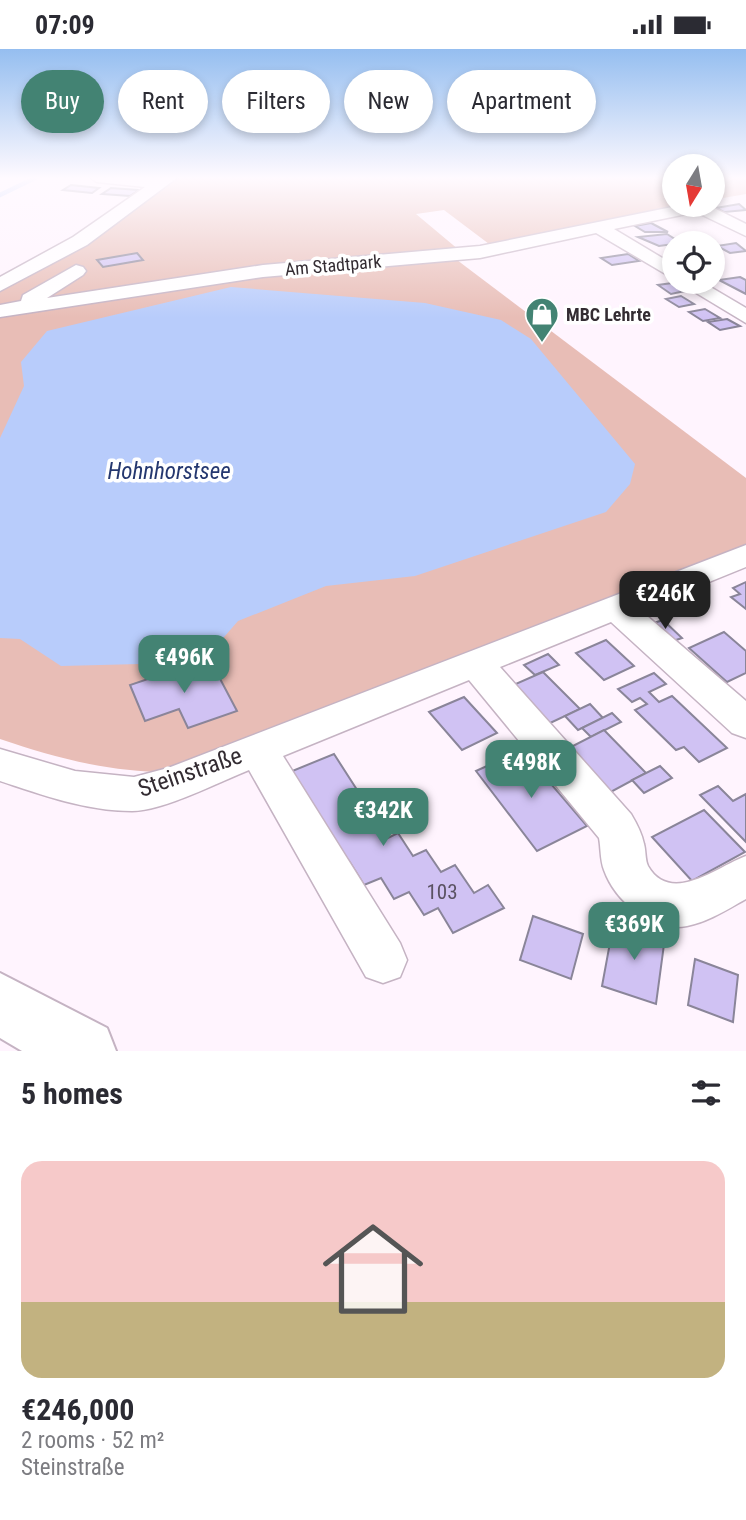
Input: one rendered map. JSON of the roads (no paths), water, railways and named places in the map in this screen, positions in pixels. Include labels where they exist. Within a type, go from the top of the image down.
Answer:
[{"type":"highway","points":[[0,1004],[84,1051]]},
{"type":"street","points":[[0,285],[80,241],[105,224]]},
{"type":"street","name":"Am Stadtpark","points":[[0,309],[263,271],[480,252],[614,224]]},
{"type":"street","points":[[598,227],[662,266]]},
{"type":"street","points":[[0,309],[32,299],[76,271]]},
{"type":"street","points":[[708,294],[746,317]]},
{"type":"street","name":"Steinstraße","points":[[0,765],[75,788],[134,794],[174,783],[746,555]]},
{"type":"street","points":[[616,607],[746,723]]},
{"type":"street","points":[[474,662],[616,828],[624,840],[626,870],[645,894],[666,903],[687,905],[746,876]]},
{"type":"street","name":"Steinstraße","points":[[258,749],[383,960]]},
{"type":"water","name":"Hohnhorstsee","points":[[231,287],[425,303],[501,320],[531,339],[635,464],[630,484],[606,512],[415,576],[326,586],[238,621],[218,644],[140,664],[61,666],[20,639],[0,638],[0,438],[24,386],[21,362],[47,331]]},
{"type":"place","name":"MBC Lehrte","points":[[542,344]]}]
